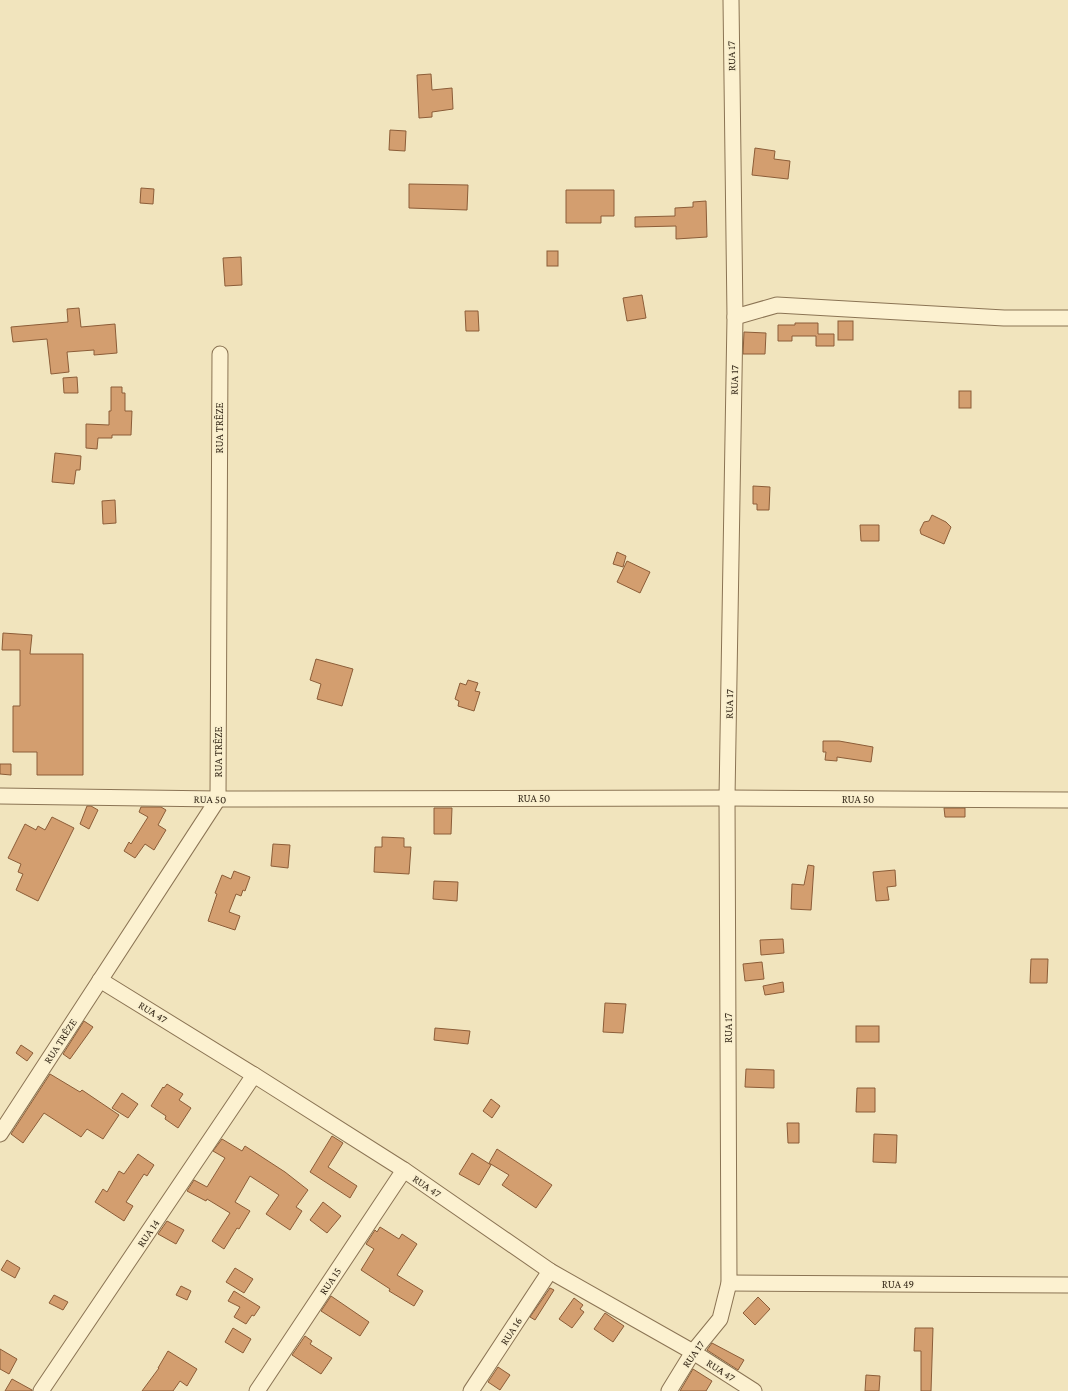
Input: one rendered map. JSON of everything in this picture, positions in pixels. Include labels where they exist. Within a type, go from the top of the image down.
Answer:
[{"type":"street","name":"RUA 17","points":[[669,1391],[693,1352],[720,1319],[729,1284],[727,798],[735,317],[731,0]]},
{"type":"street","points":[[735,317],[777,305],[1004,318],[1068,318]]},
{"type":"street","name":"RUA TRÊZE","points":[[0,1134],[218,799],[220,354]]},
{"type":"street","name":"RUA 50","points":[[0,796],[218,799],[727,798],[1068,800]]},
{"type":"street","name":"RUA 47","points":[[100,980],[254,1074],[404,1170],[550,1271],[693,1352],[754,1391]]},
{"type":"street","name":"RUA 14","points":[[42,1391],[254,1074]]},
{"type":"street","name":"RUA 15","points":[[257,1391],[404,1170]]},
{"type":"street","name":"RUA 16","points":[[471,1391],[550,1271]]},
{"type":"street","name":"RUA 49","points":[[729,1284],[1068,1285]]},
{"type":"building","points":[[431,74],[432,90],[452,88],[453,109],[432,112],[432,117],[419,118],[417,75]]},
{"type":"building","points":[[390,130],[406,131],[405,151],[389,150]]},
{"type":"building","points":[[755,148],[775,151],[774,159],[790,161],[788,179],[752,175]]},
{"type":"building","points":[[409,184],[468,185],[467,210],[409,208]]},
{"type":"building","points":[[141,188],[154,189],[153,204],[140,203]]},
{"type":"building","points":[[566,190],[614,190],[614,216],[601,216],[601,223],[566,223]]},
{"type":"building","points":[[706,201],[707,237],[676,239],[676,226],[635,227],[635,217],[675,216],[675,208],[693,207],[693,202]]},
{"type":"building","points":[[547,251],[558,251],[558,266],[547,266]]},
{"type":"building","points":[[241,257],[242,285],[225,286],[223,258]]},
{"type":"building","points":[[642,295],[646,318],[627,321],[623,298]]},
{"type":"building","points":[[79,308],[81,327],[115,324],[117,353],[94,355],[94,350],[67,352],[69,372],[51,374],[47,339],[13,342],[11,327],[68,322],[67,309]]},
{"type":"building","points":[[465,311],[478,311],[479,331],[466,331]]},
{"type":"building","points":[[838,321],[853,321],[853,340],[838,340]]},
{"type":"building","points":[[795,323],[818,323],[818,334],[834,334],[834,346],[816,346],[816,336],[792,336],[792,341],[778,341],[778,325],[795,325]]},
{"type":"building","points":[[744,332],[766,333],[765,354],[743,354]]},
{"type":"building","points":[[77,377],[78,393],[64,393],[63,378]]},
{"type":"building","points":[[111,387],[122,387],[122,393],[125,393],[125,411],[132,411],[131,435],[112,435],[112,438],[98,438],[97,449],[86,448],[86,424],[109,425],[109,411],[111,411]]},
{"type":"building","points":[[959,391],[971,391],[971,408],[959,408]]},
{"type":"building","points":[[55,453],[81,456],[80,470],[76,470],[74,484],[52,482]]},
{"type":"building","points":[[753,486],[770,487],[769,510],[757,510],[757,504],[753,504]]},
{"type":"building","points":[[115,500],[116,523],[103,524],[102,501]]},
{"type":"building","points":[[932,515],[946,522],[951,527],[944,544],[921,534],[920,530],[924,522],[929,521]]},
{"type":"building","points":[[860,525],[879,525],[879,541],[861,541]]},
{"type":"building","points":[[617,552],[626,556],[623,567],[613,564]]},
{"type":"building","points":[[627,561],[650,572],[640,593],[617,582]]},
{"type":"building","points":[[3,633],[32,635],[30,654],[83,654],[83,775],[37,775],[37,752],[13,752],[13,706],[20,706],[20,650],[2,650]]},
{"type":"building","points":[[316,659],[353,669],[342,706],[317,699],[321,684],[310,680]]},
{"type":"building","points":[[468,680],[478,683],[475,691],[480,692],[474,711],[458,706],[459,701],[455,699],[460,683],[466,685]]},
{"type":"building","points":[[823,741],[839,741],[873,747],[871,762],[837,757],[837,761],[825,760],[826,752],[823,752]]},
{"type":"building","points":[[0,764],[11,764],[11,775],[0,774]]},
{"type":"building","points":[[87,806],[91,806],[98,810],[89,829],[80,824]]},
{"type":"building","points":[[141,807],[161,807],[166,810],[158,825],[166,830],[154,850],[145,844],[135,858],[124,851],[129,842],[131,844],[148,817],[139,812]]},
{"type":"building","points":[[434,808],[452,808],[451,834],[434,834]]},
{"type":"building","points":[[944,808],[965,808],[965,817],[945,817]]},
{"type":"building","points":[[52,817],[74,828],[38,901],[16,890],[23,874],[18,872],[21,864],[8,858],[25,824],[36,830],[38,826],[45,830]]},
{"type":"building","points":[[382,837],[404,838],[404,847],[411,847],[409,874],[374,872],[375,847],[382,847]]},
{"type":"building","points":[[273,844],[290,845],[288,868],[271,866]]},
{"type":"building","points":[[808,865],[814,866],[811,910],[791,909],[792,884],[804,885]]},
{"type":"building","points":[[895,870],[896,886],[887,887],[889,900],[876,901],[873,872]]},
{"type":"building","points":[[234,871],[250,877],[245,891],[243,890],[241,896],[236,894],[229,912],[240,916],[235,930],[208,921],[217,894],[215,893],[222,875],[231,879]]},
{"type":"building","points":[[434,881],[458,882],[457,901],[433,899]]},
{"type":"building","points":[[783,939],[784,953],[761,955],[760,940]]},
{"type":"building","points":[[1031,959],[1048,959],[1047,983],[1030,983]]},
{"type":"building","points":[[762,962],[764,979],[745,981],[743,964]]},
{"type":"building","points":[[783,982],[784,992],[765,995],[763,986]]},
{"type":"building","points":[[605,1003],[626,1004],[623,1033],[603,1032]]},
{"type":"building","points":[[84,1021],[93,1027],[70,1059],[63,1054]]},
{"type":"building","points":[[856,1026],[879,1026],[879,1042],[856,1042]]},
{"type":"building","points":[[435,1028],[470,1031],[468,1044],[434,1040]]},
{"type":"building","points":[[21,1045],[33,1053],[27,1061],[16,1053]]},
{"type":"building","points":[[746,1069],[774,1070],[774,1088],[745,1087]]},
{"type":"building","points":[[50,1074],[80,1092],[82,1090],[119,1115],[103,1139],[87,1129],[81,1137],[44,1113],[23,1143],[11,1134]]},
{"type":"building","points":[[167,1084],[183,1094],[179,1100],[191,1108],[178,1128],[165,1119],[166,1116],[151,1106],[163,1087],[164,1088]]},
{"type":"building","points":[[857,1088],[875,1088],[875,1112],[856,1112]]},
{"type":"building","points":[[122,1093],[138,1104],[128,1118],[112,1108]]},
{"type":"building","points":[[491,1099],[500,1106],[492,1118],[483,1111]]},
{"type":"building","points":[[787,1123],[799,1123],[799,1143],[788,1143]]},
{"type":"building","points":[[874,1134],[897,1135],[896,1163],[873,1162]]},
{"type":"building","points":[[332,1136],[343,1143],[328,1167],[357,1186],[350,1198],[310,1172]]},
{"type":"building","points":[[222,1139],[242,1151],[245,1146],[285,1172],[308,1190],[296,1207],[302,1211],[290,1230],[266,1214],[279,1195],[250,1176],[235,1202],[250,1211],[224,1249],[212,1241],[230,1213],[207,1199],[206,1201],[187,1191],[194,1180],[207,1187],[225,1158],[213,1151]]},
{"type":"building","points":[[497,1149],[552,1185],[536,1208],[502,1185],[509,1175],[489,1163]]},
{"type":"building","points":[[472,1153],[491,1165],[479,1185],[459,1174]]},
{"type":"building","points":[[138,1154],[154,1165],[147,1176],[144,1174],[126,1202],[133,1206],[124,1221],[95,1202],[103,1189],[107,1192],[119,1171],[124,1174]]},
{"type":"building","points":[[323,1202],[341,1216],[327,1233],[310,1220]]},
{"type":"building","points":[[167,1221],[184,1230],[176,1244],[158,1234]]},
{"type":"building","points":[[380,1227],[399,1239],[402,1234],[417,1244],[397,1275],[423,1291],[414,1306],[389,1291],[390,1289],[361,1270],[374,1249],[366,1244],[375,1230],[377,1232]]},
{"type":"building","points":[[7,1260],[20,1268],[15,1278],[1,1270]]},
{"type":"building","points":[[235,1268],[253,1279],[244,1293],[226,1282]]},
{"type":"building","points":[[181,1286],[191,1291],[187,1300],[176,1295]]},
{"type":"building","points":[[550,1288],[554,1290],[535,1320],[530,1317]]},
{"type":"building","points":[[234,1291],[260,1307],[246,1324],[234,1317],[240,1307],[228,1301]]},
{"type":"building","points":[[54,1295],[68,1302],[63,1310],[49,1303]]},
{"type":"building","points":[[331,1296],[369,1322],[360,1336],[321,1311]]},
{"type":"building","points":[[758,1297],[770,1309],[755,1325],[743,1313]]},
{"type":"building","points":[[574,1298],[583,1305],[580,1309],[584,1312],[572,1328],[559,1319]]},
{"type":"building","points":[[605,1313],[624,1326],[613,1342],[594,1329]]},
{"type":"building","points":[[233,1328],[251,1339],[243,1353],[225,1342]]},
{"type":"building","points":[[915,1328],[933,1328],[931,1391],[921,1391],[921,1351],[914,1351]]},
{"type":"building","points":[[305,1336],[312,1341],[310,1344],[332,1358],[321,1374],[292,1355]]},
{"type":"building","points":[[712,1343],[744,1360],[738,1370],[707,1350]]},
{"type":"building","points":[[0,1349],[17,1359],[9,1374],[0,1369]]},
{"type":"building","points":[[168,1351],[197,1369],[187,1386],[180,1381],[173,1391],[142,1391],[159,1368]]},
{"type":"building","points":[[498,1367],[510,1375],[500,1390],[488,1382]]},
{"type":"building","points":[[693,1369],[712,1381],[706,1391],[680,1391]]},
{"type":"building","points":[[866,1375],[880,1376],[879,1391],[865,1391]]},
{"type":"building","points":[[12,1379],[32,1390],[32,1391],[5,1391]]}]
